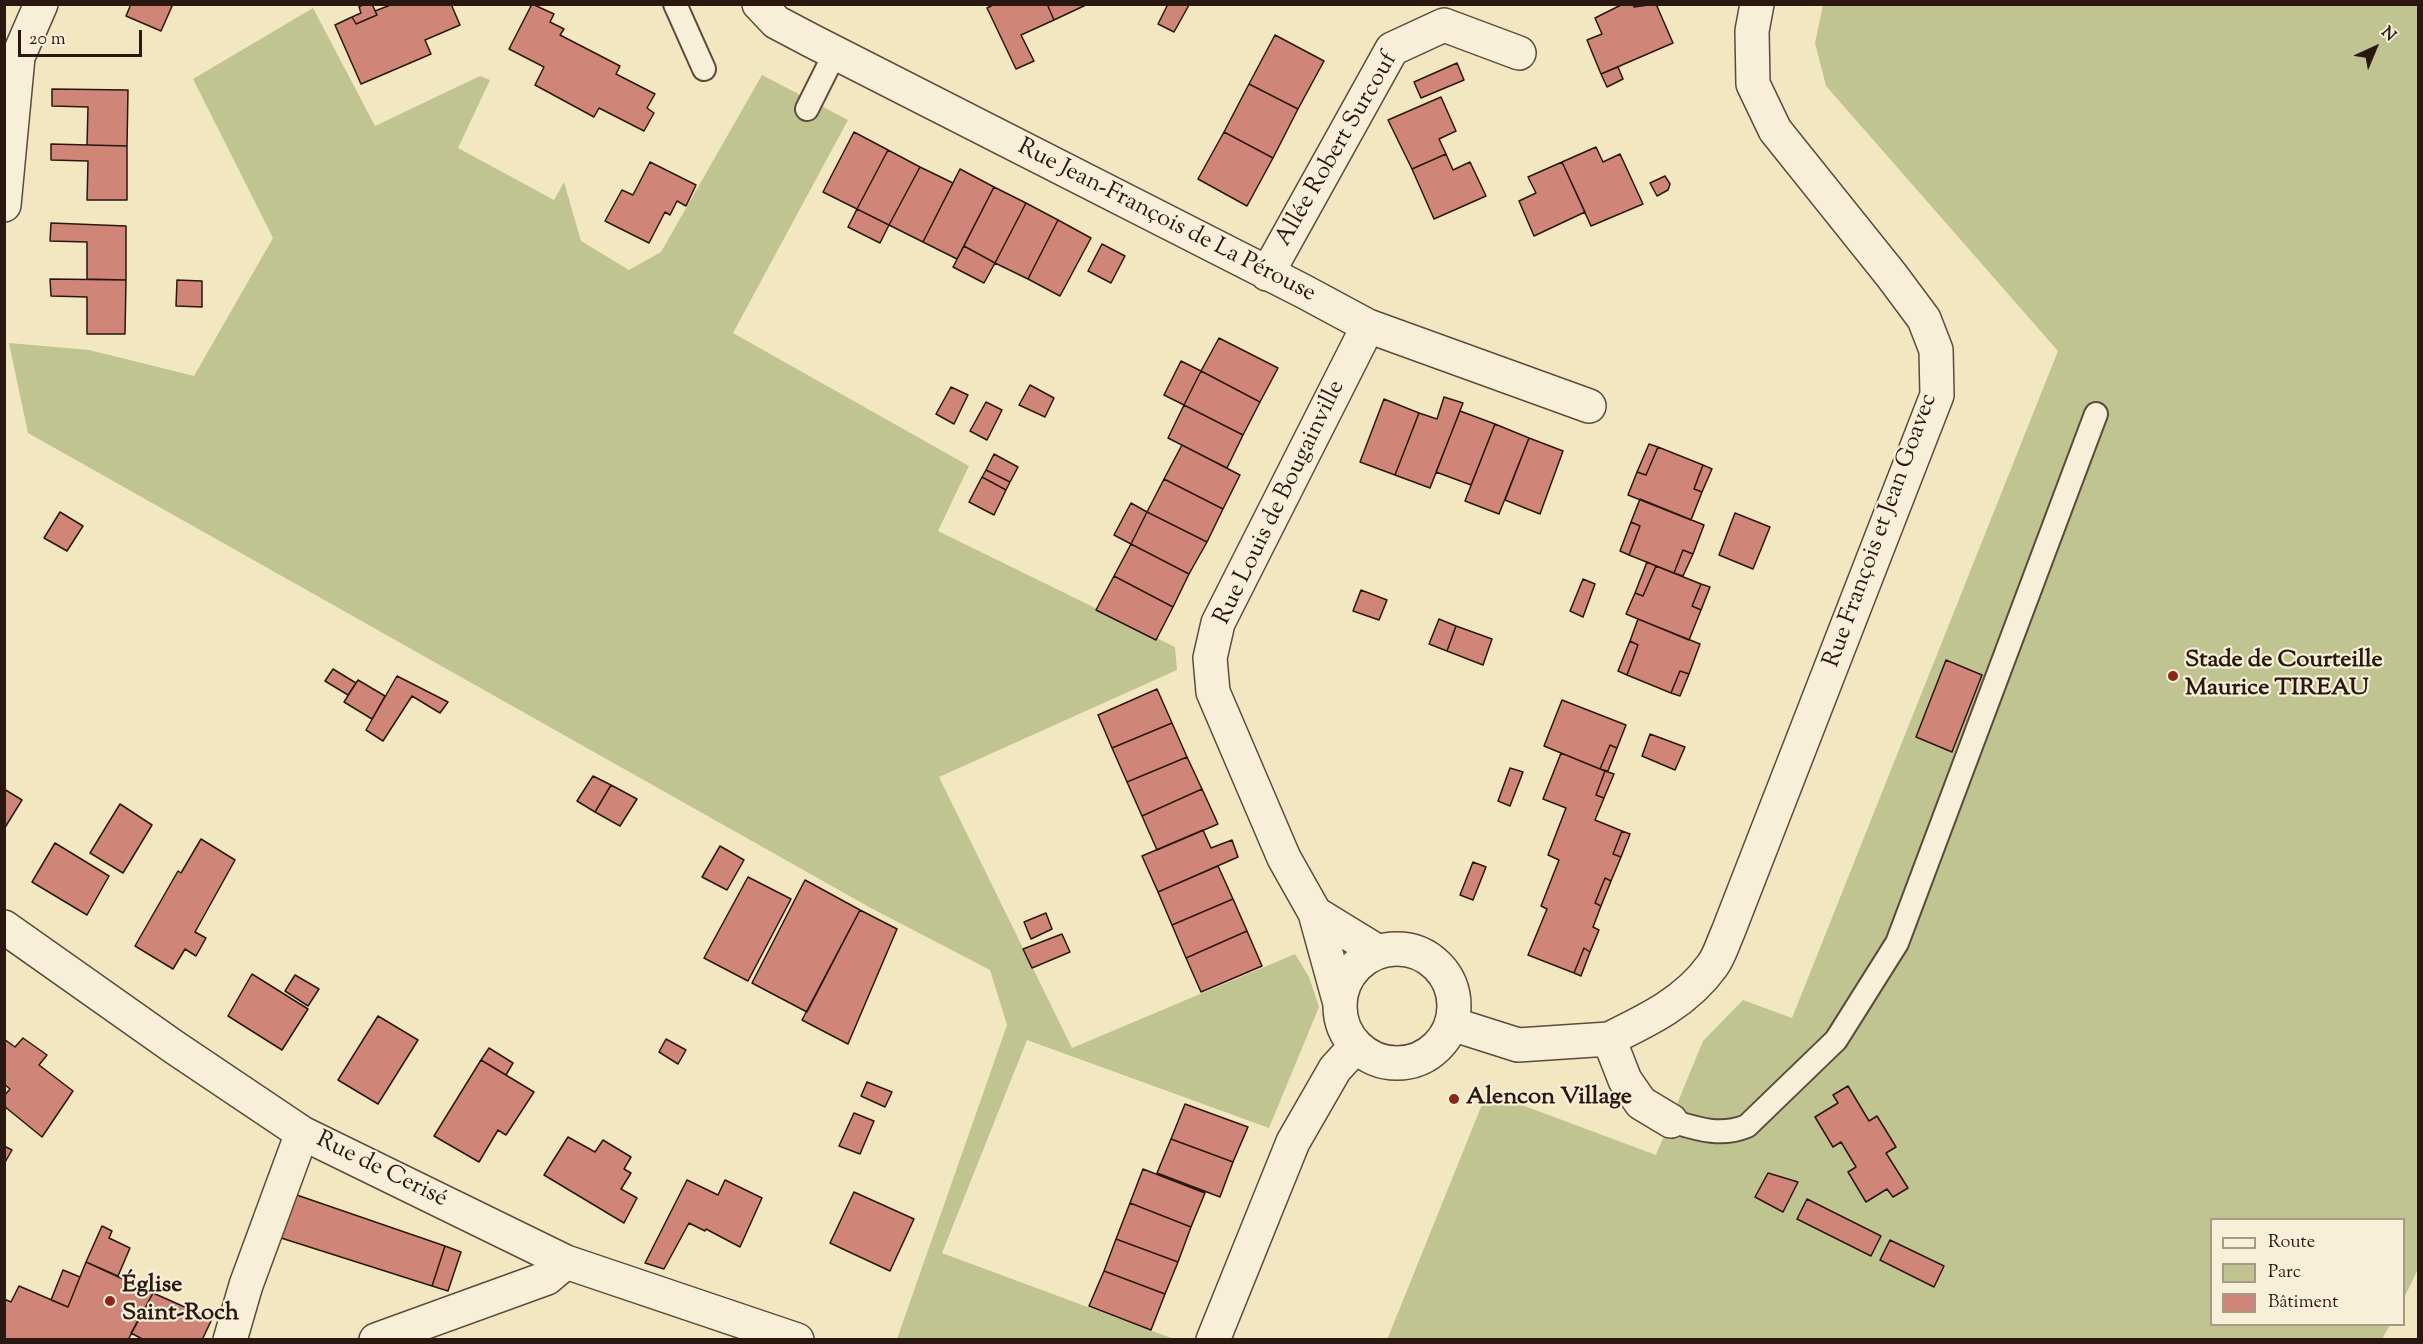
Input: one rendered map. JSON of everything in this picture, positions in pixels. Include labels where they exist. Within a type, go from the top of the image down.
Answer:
[{"type":"street","points":[[4,205],[18,57],[41,4]]},
{"type":"street","name":"Rue Jean-François de La Pérouse","points":[[759,4],[776,22],[1368,326],[1589,406]]},
{"type":"street","name":"Rue François et Jean Goavec","points":[[1609,1040],[1650,1020],[1685,997],[1713,965],[1737,910],[1936,394],[1936,350],[1924,319],[1775,130],[1753,84],[1752,31],[1757,4]]},
{"type":"street","name":"Allée Robert Surcouf","points":[[1268,274],[1392,48],[1444,25],[1519,53]]},
{"type":"street","name":"Rue Louis de Bougainville","points":[[1339,1000],[1315,913],[1284,858],[1213,693],[1210,658],[1218,623],[1368,326]]},
{"type":"street","name":"Rue Louis de Bougainville","points":[[1315,913],[1377,951]]},
{"type":"street","name":"Rue de Cerisé","points":[[4,927],[174,1047],[302,1132],[566,1262],[797,1340]]},
{"type":"street","points":[[1398,948],[1419,953],[1438,965],[1450,982],[1454,1003],[1452,1024],[1441,1043],[1425,1056],[1401,1063],[1377,1060],[1356,1046],[1343,1025],[1339,1000],[1346,979],[1359,962],[1377,951],[1398,948]]},
{"type":"street","points":[[1452,1024],[1518,1045],[1609,1040],[1625,1080],[1641,1103],[1671,1121]]},
{"type":"street","points":[[1214,1340],[1293,1142],[1335,1069],[1356,1046]]},
{"type":"street","points":[[230,1340],[246,1285],[302,1132]]},
{"type":"street","points":[[376,1340],[547,1278],[566,1262]]},
{"type":"lane","points":[[675,4],[704,69]]},
{"type":"lane","points":[[807,109],[835,52]]},
{"type":"lane","points":[[1671,1121],[1701,1130],[1732,1132],[1747,1126],[1836,1040],[1897,943],[2097,414]]},
{"type":"green space","name":"Stade de Courteille Maurice TIREAU","points":[[1823,5],[2418,5],[2418,1269],[2405,1296],[2405,1218],[2210,1218],[2210,1326],[2389,1326],[2382,1339],[1387,1340],[1487,1092],[1656,1155],[1703,1041],[1743,1000],[1792,1018],[2058,351],[1826,86],[1815,43]]},
{"type":"green space","points":[[313,8],[375,126],[480,76],[490,80],[458,148],[554,200],[564,182],[581,241],[629,270],[661,252],[762,75],[848,120],[733,333],[969,466],[938,531],[1175,647],[1177,670],[939,777],[1072,1048],[1295,954],[1309,977],[1319,1007],[1269,1128],[1027,1040],[942,1253],[1174,1339],[897,1339],[1007,1025],[990,970],[869,907],[28,433],[9,343],[89,350],[194,376],[273,238],[193,79]]},
{"type":"building","points":[[131,4],[173,4],[161,31],[126,16]]},
{"type":"building","points":[[372,4],[377,15],[356,24],[352,17],[361,13],[359,7]]},
{"type":"building","points":[[393,4],[451,4],[460,25],[425,40],[431,54],[361,84],[335,25],[352,17],[356,24],[377,15],[375,11]]},
{"type":"building","points":[[532,4],[554,14],[550,22],[564,29],[560,35],[620,66],[616,74],[655,94],[647,108],[654,113],[644,131],[599,108],[594,117],[535,85],[544,67],[509,49]]},
{"type":"building","points":[[995,4],[1047,4],[1054,20],[1021,35],[1034,61],[1016,69],[987,8]]},
{"type":"building","points":[[1047,4],[1088,4],[1054,20]]},
{"type":"building","points":[[1168,4],[1189,5],[1174,32],[1158,24]]},
{"type":"building","points":[[1623,4],[1633,4],[1634,7],[1656,4],[1673,43],[1601,74],[1587,40],[1602,34],[1595,18]]},
{"type":"building","points":[[1275,35],[1324,61],[1298,109],[1249,84]]},
{"type":"building","points":[[1457,63],[1464,80],[1421,98],[1414,82]]},
{"type":"building","points":[[1618,67],[1623,79],[1607,87],[1601,74]]},
{"type":"building","points":[[1249,84],[1298,109],[1273,158],[1224,132]]},
{"type":"building","points":[[52,89],[128,90],[127,146],[87,145],[88,107],[52,106]]},
{"type":"building","points":[[1441,97],[1456,131],[1439,139],[1446,154],[1412,169],[1388,120]]},
{"type":"building","points":[[854,132],[888,150],[857,209],[823,192]]},
{"type":"building","points":[[1224,132],[1273,158],[1247,206],[1198,179]]},
{"type":"building","points":[[51,144],[127,146],[127,200],[87,200],[88,161],[51,160]]},
{"type":"building","points":[[1596,147],[1603,162],[1620,154],[1643,204],[1591,226],[1562,162]]},
{"type":"building","points":[[888,150],[920,167],[889,225],[857,209]]},
{"type":"building","points":[[1446,154],[1453,170],[1470,162],[1486,196],[1434,219],[1412,169]]},
{"type":"building","points":[[650,162],[696,185],[686,206],[677,201],[670,215],[665,212],[649,243],[605,221],[622,190],[633,195]]},
{"type":"building","points":[[1562,162],[1585,212],[1534,236],[1519,201],[1536,193],[1528,177]]},
{"type":"building","points":[[920,167],[953,183],[923,242],[889,225]]},
{"type":"building","points":[[960,169],[994,187],[957,259],[923,242]]},
{"type":"building","points":[[1665,176],[1670,184],[1668,190],[1657,196],[1650,183]]},
{"type":"building","points":[[994,187],[1026,203],[995,263],[964,246]]},
{"type":"building","points":[[1026,203],[1058,220],[1028,279],[995,263]]},
{"type":"building","points":[[857,209],[889,225],[880,243],[848,227]]},
{"type":"building","points":[[1058,220],[1091,238],[1060,296],[1028,279]]},
{"type":"building","points":[[51,223],[126,226],[126,280],[87,279],[87,242],[50,241]]},
{"type":"building","points":[[1102,244],[1125,256],[1111,283],[1088,271]]},
{"type":"building","points":[[964,246],[995,263],[984,283],[953,267]]},
{"type":"building","points":[[50,279],[126,280],[125,334],[87,334],[87,297],[51,296]]},
{"type":"building","points":[[177,280],[202,281],[202,307],[176,306]]},
{"type":"building","points":[[1219,338],[1278,368],[1260,402],[1201,371]]},
{"type":"building","points":[[1181,361],[1201,371],[1184,405],[1164,395]]},
{"type":"building","points":[[1201,371],[1260,402],[1243,435],[1184,405]]},
{"type":"building","points":[[1030,385],[1054,398],[1045,417],[1019,405]]},
{"type":"building","points":[[951,387],[968,395],[954,424],[936,414]]},
{"type":"building","points":[[1444,397],[1463,403],[1430,488],[1395,475],[1419,413],[1437,419]]},
{"type":"building","points":[[1384,399],[1419,413],[1395,475],[1360,462]]},
{"type":"building","points":[[986,402],[1002,410],[987,440],[970,431]]},
{"type":"building","points":[[1184,405],[1243,435],[1227,468],[1168,438]]},
{"type":"building","points":[[1460,411],[1495,424],[1471,485],[1436,472]]},
{"type":"building","points":[[1495,424],[1529,438],[1499,514],[1465,501]]},
{"type":"building","points":[[1529,438],[1563,451],[1540,514],[1505,500]]},
{"type":"building","points":[[1649,444],[1658,447],[1646,475],[1637,472]]},
{"type":"building","points":[[1182,445],[1240,475],[1223,509],[1164,479]]},
{"type":"building","points":[[1658,447],[1703,465],[1694,489],[1702,492],[1691,520],[1628,495],[1637,472],[1646,475]]},
{"type":"building","points":[[994,454],[1018,467],[1010,482],[986,470]]},
{"type":"building","points":[[1703,465],[1712,469],[1702,492],[1694,489]]},
{"type":"building","points":[[986,470],[1010,482],[1006,490],[982,477]]},
{"type":"building","points":[[982,477],[1006,490],[994,515],[969,502]]},
{"type":"building","points":[[1164,479],[1223,509],[1207,542],[1147,512]]},
{"type":"building","points":[[1640,499],[1704,525],[1693,554],[1683,550],[1674,573],[1629,555],[1640,526],[1631,522]]},
{"type":"building","points":[[1131,503],[1147,512],[1131,544],[1114,535]]},
{"type":"building","points":[[60,512],[83,526],[67,551],[44,538]]},
{"type":"building","points":[[1147,512],[1207,542],[1189,574],[1131,544]]},
{"type":"building","points":[[1735,513],[1770,527],[1753,569],[1719,555]]},
{"type":"building","points":[[1631,522],[1640,526],[1629,555],[1620,551]]},
{"type":"building","points":[[1131,544],[1189,574],[1173,607],[1114,576]]},
{"type":"building","points":[[1683,550],[1693,554],[1683,576],[1674,573]]},
{"type":"building","points":[[1647,562],[1656,566],[1643,596],[1635,593]]},
{"type":"building","points":[[1656,566],[1701,584],[1692,606],[1701,610],[1689,640],[1626,614],[1635,593],[1643,596]]},
{"type":"building","points":[[1114,576],[1173,607],[1156,640],[1096,610]]},
{"type":"building","points":[[1583,579],[1595,584],[1583,617],[1570,611]]},
{"type":"building","points":[[1701,584],[1710,587],[1701,610],[1692,606]]},
{"type":"building","points":[[1361,590],[1387,600],[1379,620],[1353,611]]},
{"type":"building","points":[[1439,619],[1456,626],[1447,651],[1429,644]]},
{"type":"building","points":[[1638,619],[1700,644],[1689,674],[1680,671],[1671,693],[1627,675],[1638,645],[1630,641]]},
{"type":"building","points":[[1456,626],[1492,639],[1483,665],[1447,651]]},
{"type":"building","points":[[1630,641],[1638,645],[1627,675],[1618,671]]},
{"type":"building","points":[[1946,660],[1982,675],[1952,752],[1916,737]]},
{"type":"building","points":[[333,669],[356,683],[348,695],[325,681]]},
{"type":"building","points":[[1680,671],[1689,674],[1680,696],[1671,693]]},
{"type":"building","points":[[397,676],[448,702],[440,713],[412,696],[383,741],[366,730]]},
{"type":"building","points":[[358,680],[385,696],[372,719],[344,702]]},
{"type":"building","points":[[1157,689],[1172,723],[1112,748],[1098,715]]},
{"type":"building","points":[[1562,700],[1626,725],[1617,748],[1610,745],[1600,769],[1544,746]]},
{"type":"building","points":[[1172,723],[1187,757],[1127,782],[1112,748]]},
{"type":"building","points":[[1650,734],[1685,747],[1675,770],[1642,756]]},
{"type":"building","points":[[1610,745],[1617,748],[1608,771],[1600,769]]},
{"type":"building","points":[[1561,753],[1605,771],[1596,795],[1604,798],[1595,820],[1622,831],[1613,854],[1621,857],[1611,881],[1605,878],[1595,903],[1601,906],[1593,927],[1599,930],[1590,952],[1584,948],[1574,973],[1528,955],[1547,909],[1541,906],[1559,860],[1548,855],[1566,808],[1543,799]]},
{"type":"building","points":[[1187,757],[1202,789],[1142,816],[1127,782]]},
{"type":"building","points":[[1510,768],[1523,772],[1510,806],[1498,801]]},
{"type":"building","points":[[1605,771],[1614,774],[1604,798],[1596,795]]},
{"type":"building","points":[[593,776],[611,785],[595,812],[577,801]]},
{"type":"building","points":[[611,785],[637,799],[620,826],[595,812]]},
{"type":"building","points":[[4,789],[22,800],[4,829]]},
{"type":"building","points":[[1202,789],[1218,824],[1157,850],[1142,816]]},
{"type":"building","points":[[120,804],[152,825],[123,873],[90,853]]},
{"type":"building","points":[[1203,830],[1211,848],[1232,840],[1238,857],[1158,892],[1142,856]]},
{"type":"building","points":[[1622,831],[1630,834],[1621,857],[1613,854]]},
{"type":"building","points":[[201,839],[235,860],[195,932],[206,938],[196,956],[185,949],[173,969],[135,946],[178,871],[181,873]]},
{"type":"building","points":[[55,843],[109,876],[87,915],[32,882]]},
{"type":"building","points":[[720,846],[744,860],[727,890],[702,877]]},
{"type":"building","points":[[1473,862],[1486,867],[1473,900],[1460,895]]},
{"type":"building","points":[[1218,866],[1233,899],[1172,925],[1158,892]]},
{"type":"building","points":[[748,877],[791,899],[748,981],[704,958]]},
{"type":"building","points":[[1605,878],[1611,881],[1601,906],[1595,903]]},
{"type":"building","points":[[805,880],[860,910],[807,1012],[752,983]]},
{"type":"building","points":[[1233,899],[1247,931],[1186,958],[1172,925]]},
{"type":"building","points":[[860,910],[897,929],[848,1044],[802,1020]]},
{"type":"building","points":[[1046,913],[1052,929],[1031,939],[1024,922]]},
{"type":"building","points":[[1247,931],[1262,966],[1201,992],[1186,958]]},
{"type":"building","points":[[1062,934],[1070,952],[1032,968],[1023,949]]},
{"type":"building","points":[[1584,948],[1590,952],[1581,976],[1574,973]]},
{"type":"building","points":[[252,974],[308,1009],[282,1050],[228,1016]]},
{"type":"building","points":[[295,975],[319,989],[308,1006],[285,991]]},
{"type":"building","points":[[378,1016],[418,1040],[378,1104],[338,1080]]},
{"type":"building","points":[[23,1038],[47,1055],[39,1065],[73,1091],[42,1137],[4,1106],[4,1096],[10,1089],[4,1084],[4,1039],[15,1047]]},
{"type":"building","points":[[666,1039],[686,1050],[678,1064],[659,1052]]},
{"type":"building","points":[[489,1048],[513,1063],[506,1075],[481,1060]]},
{"type":"building","points":[[481,1060],[534,1092],[506,1135],[498,1130],[479,1162],[434,1136]]},
{"type":"building","points":[[867,1082],[892,1092],[885,1107],[861,1096]]},
{"type":"building","points":[[1848,1086],[1869,1121],[1877,1116],[1896,1147],[1886,1153],[1908,1188],[1893,1197],[1887,1189],[1866,1202],[1848,1172],[1856,1167],[1841,1142],[1833,1147],[1815,1117],[1838,1103],[1833,1095]]},
{"type":"building","points":[[1185,1104],[1248,1127],[1233,1162],[1171,1139]]},
{"type":"building","points":[[854,1113],[874,1121],[860,1154],[839,1146]]},
{"type":"building","points":[[568,1137],[595,1152],[603,1140],[631,1157],[624,1169],[631,1173],[621,1189],[637,1198],[624,1223],[544,1175]]},
{"type":"building","points":[[1171,1139],[1233,1162],[1220,1197],[1157,1173]]},
{"type":"building","points":[[4,1146],[12,1150],[4,1164]]},
{"type":"building","points":[[1143,1169],[1205,1193],[1191,1227],[1130,1203]]},
{"type":"building","points":[[1768,1173],[1798,1182],[1783,1212],[1755,1197]]},
{"type":"building","points":[[687,1180],[718,1195],[725,1180],[762,1198],[740,1247],[706,1229],[705,1231],[689,1223],[664,1269],[645,1263]]},
{"type":"building","points":[[854,1192],[914,1219],[890,1271],[830,1243]]},
{"type":"building","points":[[291,1193],[445,1246],[432,1286],[278,1237]]},
{"type":"building","points":[[1807,1199],[1881,1236],[1871,1256],[1797,1219]]},
{"type":"building","points":[[1130,1203],[1191,1227],[1178,1262],[1116,1239]]},
{"type":"building","points":[[102,1226],[112,1231],[109,1238],[130,1248],[118,1276],[86,1262]]},
{"type":"building","points":[[1116,1239],[1178,1262],[1165,1294],[1104,1271]]},
{"type":"building","points":[[1890,1240],[1944,1266],[1934,1287],[1880,1260]]},
{"type":"building","points":[[445,1246],[461,1252],[448,1291],[432,1286]]},
{"type":"building","name":"Église Saint-Roch","points":[[86,1262],[153,1293],[128,1340],[4,1340],[4,1299],[11,1302],[19,1286],[68,1307]]},
{"type":"building","points":[[63,1270],[80,1277],[68,1307],[51,1300]]},
{"type":"building","points":[[1104,1271],[1165,1294],[1151,1330],[1089,1306]]},
{"type":"building","points":[[153,1293],[212,1319],[202,1340],[144,1340],[131,1333]]},
{"type":"place","name":"Stade de Courteille Maurice TIREAU","points":[[2173,676]]},
{"type":"place","name":"Alencon Village","points":[[1454,1099]]},
{"type":"place","name":"Église Saint-Roch","points":[[110,1301]]}]
